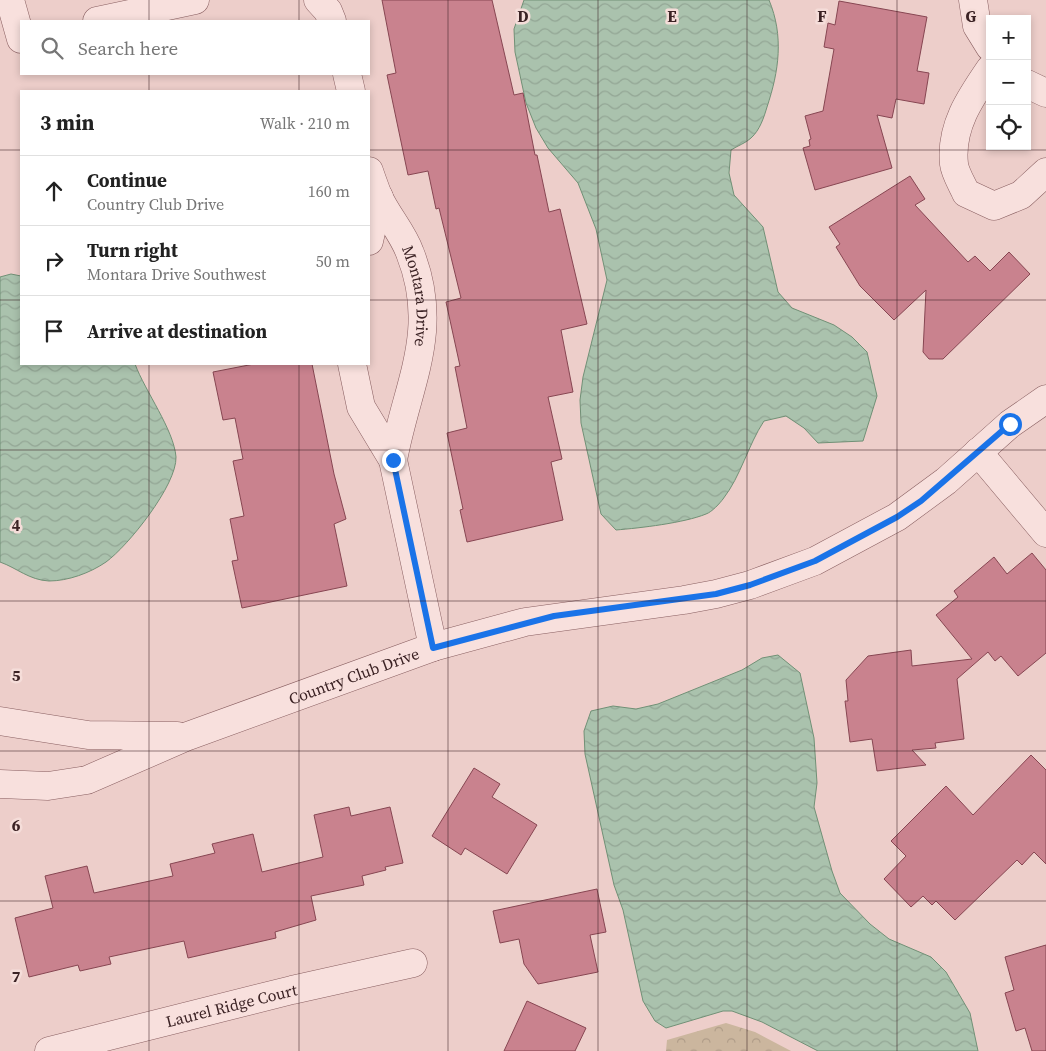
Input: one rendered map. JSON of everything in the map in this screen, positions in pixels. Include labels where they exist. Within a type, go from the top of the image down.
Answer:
[{"type":"street","points":[[102,20],[194,0]]},
{"type":"street","points":[[318,0],[328,11],[332,20]]},
{"type":"street","points":[[973,0],[977,26],[986,41]]},
{"type":"street","points":[[347,75],[351,90]]},
{"type":"street","points":[[986,75],[965,105],[956,134],[954,165],[966,193],[994,206],[1021,195],[1046,172]]},
{"type":"street","points":[[1031,86],[1046,93]]},
{"type":"street","name":"Montara Drive","points":[[370,174],[379,197],[410,251],[419,279],[424,309],[423,340],[416,371],[399,426],[393,460]]},
{"type":"street","points":[[370,237],[379,197]]},
{"type":"street","points":[[352,365],[361,407],[393,460],[433,648]]},
{"type":"street","name":"Country Club Drive","points":[[1010,424],[1046,377]]},
{"type":"street","name":"Country Club Drive","points":[[0,784],[48,786],[87,780],[188,736],[433,648],[535,620],[684,600],[750,585],[815,561],[897,517],[946,481],[1010,424],[1046,399]]},
{"type":"street","points":[[978,452],[1046,533]]},
{"type":"street","name":"Country Club Drive","points":[[0,721],[88,735],[188,736]]},
{"type":"street","name":"Laurel Ridge Court","points":[[49,1051],[292,990],[413,963]]},
{"type":"green space","points":[[726,1023],[755,1032],[791,1051],[666,1051],[667,1040]]},
{"type":"water","points":[[524,0],[769,0],[774,13],[778,40],[777,67],[771,94],[765,115],[757,131],[749,140],[731,150],[729,173],[734,195],[763,227],[778,292],[792,308],[834,325],[852,337],[867,352],[877,396],[863,441],[818,443],[804,428],[786,416],[764,421],[729,490],[720,503],[708,513],[674,522],[616,530],[601,514],[581,423],[580,400],[583,377],[607,280],[596,229],[578,183],[548,148],[536,128],[526,103],[515,52],[514,29]]},
{"type":"water","points":[[11,274],[20,276],[20,365],[135,365],[165,423],[174,446],[176,457],[169,483],[150,514],[138,529],[106,562],[79,576],[64,580],[42,580],[0,562],[0,277]]},
{"type":"water","points":[[778,655],[800,673],[814,738],[817,783],[814,807],[840,893],[870,924],[889,939],[931,957],[946,972],[970,1013],[978,1051],[818,1051],[762,1022],[732,1011],[723,1011],[666,1028],[655,1021],[643,1001],[623,910],[614,885],[585,754],[584,731],[591,711],[613,706],[636,709],[658,704],[742,670],[762,658]]},
{"type":"building","points":[[382,0],[492,0],[514,95],[523,93],[535,155],[537,155],[549,212],[560,209],[587,324],[561,330],[573,392],[548,397],[562,459],[551,462],[563,520],[467,542],[460,510],[463,509],[447,433],[467,428],[455,367],[460,366],[446,302],[461,298],[439,208],[436,209],[428,171],[408,175],[387,75],[396,73]]},
{"type":"building","points":[[839,1],[927,17],[917,71],[929,73],[924,104],[896,99],[892,118],[877,115],[892,168],[815,190],[803,148],[810,146],[809,140],[811,139],[805,116],[823,111],[834,49],[824,47],[828,23],[835,25]]},
{"type":"building","points":[[910,176],[925,199],[915,205],[968,262],[975,256],[990,271],[1009,252],[1030,274],[943,359],[929,359],[923,352],[926,290],[894,320],[860,286],[836,247],[840,244],[829,227]]},
{"type":"building","points":[[249,365],[312,365],[334,474],[346,519],[334,524],[347,586],[242,608],[232,561],[238,560],[230,519],[244,516],[233,461],[243,459],[235,418],[223,420],[213,372]]},
{"type":"building","points":[[1032,553],[1046,570],[1046,653],[1018,676],[1001,656],[995,661],[988,652],[957,679],[964,739],[935,743],[936,748],[912,750],[926,765],[877,771],[872,739],[850,742],[845,701],[848,701],[846,680],[868,656],[911,650],[912,666],[972,659],[936,615],[958,597],[954,591],[994,557],[1007,574]]},
{"type":"building","points":[[1031,755],[1046,770],[1046,864],[1034,852],[1022,865],[1017,860],[955,920],[936,901],[932,905],[923,896],[911,907],[884,879],[906,856],[891,841],[946,786],[973,815]]},
{"type":"building","points":[[474,768],[500,784],[492,797],[537,825],[507,874],[465,848],[461,855],[432,836]]},
{"type":"building","points":[[349,807],[351,816],[390,807],[403,863],[385,867],[386,870],[362,876],[364,885],[311,896],[316,920],[275,932],[276,938],[188,958],[184,941],[109,957],[111,964],[80,971],[78,965],[29,977],[15,918],[53,908],[45,876],[87,866],[94,893],[173,876],[170,864],[215,853],[212,844],[253,834],[262,872],[323,857],[314,815]]},
{"type":"building","points":[[597,889],[606,932],[590,935],[598,972],[538,984],[524,964],[519,939],[500,943],[493,911]]},
{"type":"building","points":[[1046,945],[1046,1051],[1032,1051],[1025,1028],[1016,1031],[1005,993],[1014,990],[1005,957]]},
{"type":"building","points":[[527,1001],[586,1028],[575,1051],[504,1051]]},
{"type":"route","points":[[393,460],[433,648],[525,622],[554,616],[684,600],[716,594],[750,585],[815,561],[897,517],[921,501],[1010,424]]}]
